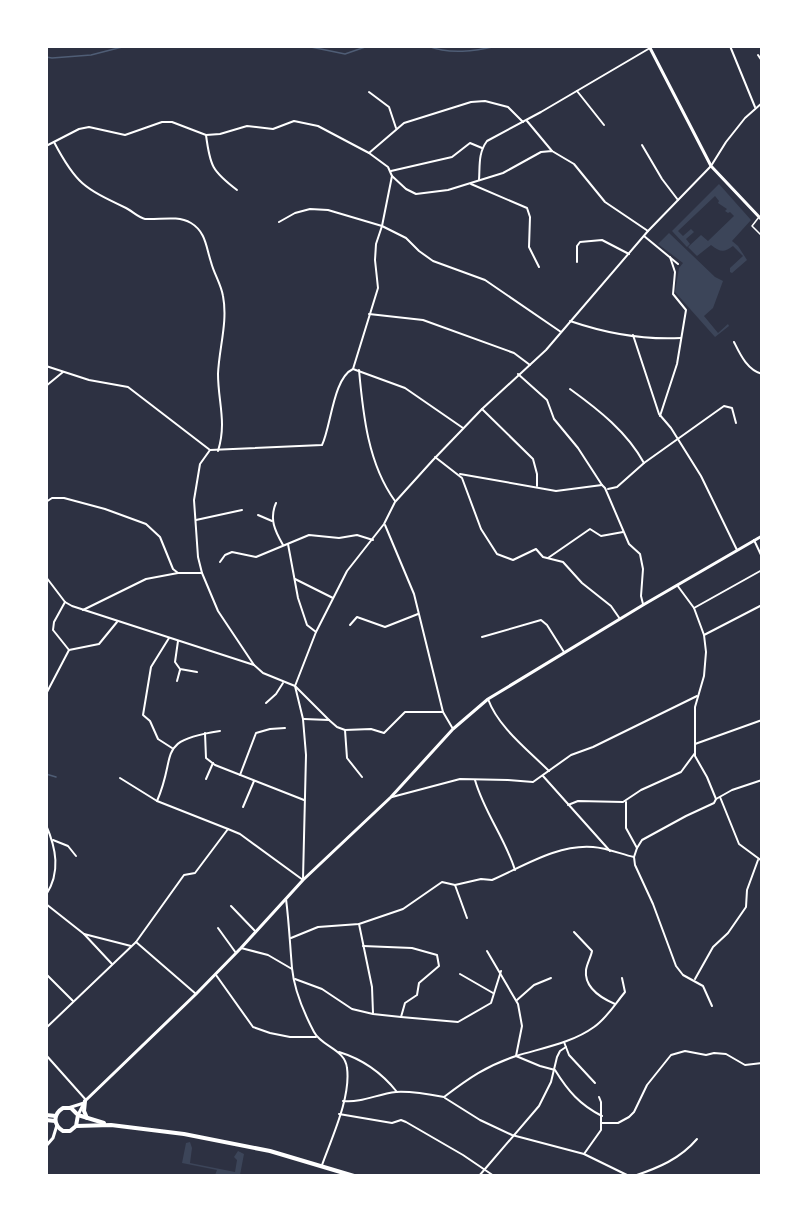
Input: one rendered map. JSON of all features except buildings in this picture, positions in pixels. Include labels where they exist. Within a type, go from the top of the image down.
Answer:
[{"type":"main road","points":[[650,47],[711,166],[760,219]]},
{"type":"main road","points":[[76,1126],[78,1115],[85,1101],[216,974],[303,880],[391,797],[453,729],[488,699],[643,604],[762,536]]},
{"type":"main road","points":[[53,1138],[56,1116],[60,1110],[85,1101]]},
{"type":"main road","points":[[85,1101],[84,1111],[88,1119]]},
{"type":"main road","points":[[66,1108],[88,1119],[111,1125],[184,1134],[237,1144],[322,1165],[354,1176]]},
{"type":"main road","points":[[46,1115],[56,1116]]},
{"type":"main road","points":[[46,1120],[56,1123],[60,1129],[67,1131]]},
{"type":"main road","points":[[46,1146],[53,1138],[76,1126],[111,1125]]},
{"type":"street","points":[[730,46],[755,107]]},
{"type":"street","points":[[479,180],[480,156],[487,141],[578,91],[650,47]]},
{"type":"street","points":[[758,55],[762,62]]},
{"type":"street","points":[[578,91],[604,125]]},
{"type":"street","points":[[369,92],[389,107],[396,128]]},
{"type":"street","points":[[369,153],[396,128],[410,120],[477,100],[508,107],[525,121],[552,151],[574,164],[605,201],[648,231]]},
{"type":"street","points":[[303,880],[306,761],[303,719],[295,686],[316,632],[348,571],[384,524],[395,502],[463,428],[530,365],[561,332],[648,231],[711,166],[726,142],[755,107],[762,103]]},
{"type":"street","points":[[46,146],[79,129],[88,127],[125,135],[162,122],[172,122],[207,135],[220,134],[247,126],[266,129],[294,121],[307,122],[327,130],[369,153],[391,171],[392,176],[382,226],[377,238],[375,260],[379,283],[353,369]]},
{"type":"street","points":[[207,135],[209,155],[214,171],[237,190]]},
{"type":"street","points":[[54,142],[75,178],[90,191],[132,211],[141,218],[176,218],[190,222],[200,231],[207,243],[213,271],[223,294],[225,309],[219,374],[223,434],[218,451]]},
{"type":"street","points":[[391,171],[452,157],[470,143],[482,148]]},
{"type":"street","points":[[642,145],[662,179],[678,200]]},
{"type":"street","points":[[392,176],[406,189],[416,194],[448,190],[503,173],[541,152],[552,151]]},
{"type":"street","points":[[471,184],[526,208],[530,217],[529,247],[539,267]]},
{"type":"street","points":[[279,222],[295,213],[310,209],[328,210],[382,226],[406,238],[433,261],[485,280],[561,332]]},
{"type":"street","points":[[644,236],[678,264]]},
{"type":"street","points":[[577,261],[577,246],[580,242],[602,240],[629,254]]},
{"type":"street","points":[[660,416],[677,364],[686,310],[673,294],[675,272],[670,257]]},
{"type":"street","points":[[369,314],[423,320],[513,353],[530,365]]},
{"type":"street","points":[[570,321],[593,329],[658,339],[681,338]]},
{"type":"street","points":[[633,335],[648,386],[660,416],[671,428],[701,476],[737,550]]},
{"type":"street","points":[[734,342],[744,360],[757,373],[762,374]]},
{"type":"street","points":[[46,366],[89,380],[134,390],[210,450],[322,445],[338,391],[348,371],[353,369],[405,388],[463,428]]},
{"type":"street","points":[[359,370],[363,413],[378,473],[385,489],[395,502]]},
{"type":"street","points":[[46,386],[63,372]]},
{"type":"street","points":[[518,374],[547,399],[554,419],[578,448],[602,485],[609,490],[617,487],[644,464],[724,406],[732,408],[736,423]]},
{"type":"street","points":[[570,389],[596,408],[628,438],[644,464]]},
{"type":"street","points":[[482,409],[533,459],[537,474],[537,487]]},
{"type":"street","points":[[210,450],[200,464],[196,480],[194,500],[197,549],[202,573],[218,611],[254,665],[263,673],[295,686],[329,720],[345,730],[370,729],[384,733],[405,712],[443,712]]},
{"type":"street","points":[[435,458],[458,474],[464,483],[481,530],[497,554],[513,560],[536,549],[543,557],[563,562],[582,583],[611,606],[620,619]]},
{"type":"street","points":[[458,474],[556,491],[602,485]]},
{"type":"street","points":[[606,488],[628,544],[640,554],[643,569],[641,596],[643,604]]},
{"type":"street","points":[[46,502],[52,498],[64,498],[105,509],[146,524],[160,537],[172,569],[178,573]]},
{"type":"street","points":[[276,503],[272,521],[283,546]]},
{"type":"street","points":[[196,520],[242,510]]},
{"type":"street","points":[[258,515],[272,521]]},
{"type":"street","points":[[384,524],[408,575],[443,712],[453,729]]},
{"type":"street","points":[[548,558],[590,529],[602,536],[624,531]]},
{"type":"street","points":[[220,562],[225,555],[232,552],[256,557],[302,537],[315,534],[339,538],[357,535],[373,540]]},
{"type":"street","points":[[754,540],[762,557]]},
{"type":"street","points":[[288,544],[307,625],[316,632]]},
{"type":"street","points":[[694,608],[762,570]]},
{"type":"street","points":[[82,610],[146,579],[178,573],[202,573]]},
{"type":"street","points":[[46,577],[65,602],[82,610],[254,665]]},
{"type":"street","points":[[295,579],[333,598]]},
{"type":"street","points":[[677,585],[694,608],[704,635],[706,652],[704,676],[697,696],[695,753],[716,799]]},
{"type":"street","points":[[65,602],[54,622],[53,630],[69,650]]},
{"type":"street","points":[[704,635],[762,605]]},
{"type":"street","points":[[350,625],[357,617],[385,627],[418,614]]},
{"type":"street","points":[[482,637],[541,620],[547,625],[564,652]]},
{"type":"street","points":[[69,650],[99,644],[117,622]]},
{"type":"street","points":[[169,638],[151,667],[143,715],[150,721],[158,740],[172,748]]},
{"type":"street","points":[[178,641],[175,662],[180,669],[197,672]]},
{"type":"street","points":[[46,694],[69,650]]},
{"type":"street","points":[[177,681],[180,669]]},
{"type":"street","points":[[266,703],[284,682]]},
{"type":"street","points":[[391,797],[445,782],[475,779],[533,782],[572,755],[697,696]]},
{"type":"street","points":[[488,699],[492,709],[508,729],[549,771]]},
{"type":"street","points":[[303,719],[329,720]]},
{"type":"street","points":[[695,744],[762,720]]},
{"type":"street","points":[[240,775],[256,733],[285,728]]},
{"type":"street","points":[[345,730],[347,758],[362,777]]},
{"type":"street","points":[[157,801],[163,788],[167,762],[172,748],[186,738],[220,731]]},
{"type":"street","points":[[205,733],[206,758],[213,763],[304,800]]},
{"type":"street","points":[[568,806],[578,801],[620,803],[626,801],[641,790],[681,772],[695,753]]},
{"type":"street","points":[[206,780],[213,763]]},
{"type":"street","points":[[543,776],[610,851]]},
{"type":"street","points":[[120,778],[157,801],[240,834],[303,880]]},
{"type":"street","points":[[475,779],[479,793],[509,851],[515,870]]},
{"type":"street","points":[[712,1006],[703,986],[683,975],[676,966],[653,904],[638,874],[634,857],[642,840],[714,803],[720,797],[762,780]]},
{"type":"street","points":[[243,807],[254,781]]},
{"type":"street","points":[[695,980],[713,947],[728,933],[746,908],[747,890],[760,860],[737,841],[720,797]]},
{"type":"street","points":[[626,801],[626,828],[637,848]]},
{"type":"street","points":[[46,825],[56,851],[54,882],[46,895]]},
{"type":"street","points":[[46,1028],[136,942],[184,875],[195,873],[228,829]]},
{"type":"street","points":[[53,840],[68,846],[76,856]]},
{"type":"street","points":[[291,938],[318,927],[359,924],[411,905],[442,882],[455,885],[481,879],[492,880],[544,856],[570,848],[594,847],[634,857]]},
{"type":"street","points":[[455,885],[467,918]]},
{"type":"street","points":[[286,899],[292,969],[305,1014],[316,1037],[337,1051],[345,1059],[347,1065],[347,1084],[343,1101],[322,1165]]},
{"type":"street","points":[[46,904],[84,934],[112,964]]},
{"type":"street","points":[[231,906],[256,932]]},
{"type":"street","points":[[359,924],[369,964],[373,1014]]},
{"type":"street","points":[[218,928],[236,953]]},
{"type":"street","points":[[574,932],[592,951],[586,969],[588,982],[598,996],[615,1004]]},
{"type":"street","points":[[84,934],[131,946]]},
{"type":"street","points":[[136,942],[196,994]]},
{"type":"street","points":[[363,946],[412,948],[437,955],[439,966],[419,983],[417,995],[405,1003],[401,1017]]},
{"type":"street","points":[[241,948],[268,955],[292,969]]},
{"type":"street","points":[[488,951],[501,971],[508,990],[517,1000],[522,1026],[516,1056]]},
{"type":"street","points":[[294,979],[322,989],[352,1009],[373,1014],[458,1022],[489,1005],[501,971]]},
{"type":"street","points":[[46,974],[74,1001]]},
{"type":"street","points":[[216,974],[253,1027],[290,1037],[316,1037]]},
{"type":"street","points":[[460,974],[493,993]]},
{"type":"street","points":[[517,1000],[534,985],[551,978]]},
{"type":"street","points":[[444,1097],[478,1072],[516,1056],[564,1042],[593,1029],[625,992],[622,978]]},
{"type":"street","points":[[564,1042],[570,1055],[595,1083]]},
{"type":"street","points":[[479,1176],[539,1106],[555,1070],[557,1057],[566,1047]]},
{"type":"street","points":[[337,1051],[366,1064],[384,1077],[397,1092]]},
{"type":"street","points":[[602,1123],[618,1123],[629,1117],[654,1075],[666,1060],[677,1053],[685,1051],[706,1055],[726,1054],[745,1065],[762,1063]]},
{"type":"street","points":[[46,1055],[85,1101]]},
{"type":"street","points":[[516,1056],[555,1070],[574,1098],[602,1116]]},
{"type":"street","points":[[343,1101],[360,1102],[397,1092],[424,1093],[444,1097],[480,1120],[512,1135],[584,1154],[629,1176]]},
{"type":"street","points":[[584,1154],[600,1133],[602,1116],[599,1096]]},
{"type":"street","points":[[339,1114],[392,1123],[401,1120],[463,1155],[494,1176]]},
{"type":"street","points":[[634,1176],[674,1160],[687,1151],[697,1139]]},
{"type":"street","points":[[541,1176],[546,1176]]},
{"type":"lane","points":[[760,219],[752,226],[762,236]]},
{"type":"shaded area","points":[[719,184],[751,220],[732,241],[747,260],[732,273],[730,268],[743,256],[733,246],[722,251],[711,245],[697,256],[688,247],[701,235],[708,241],[734,216],[725,211],[727,209],[718,203],[715,196],[678,231],[683,236],[691,229],[694,232],[686,239],[690,244],[687,247],[672,231]]},
{"type":"shaded area","points":[[669,233],[715,277],[723,281],[713,308],[704,316],[718,333],[728,324],[729,326],[715,337],[675,292],[679,268],[683,263],[658,244]]},
{"type":"shaded area","points":[[190,1142],[192,1148],[190,1163],[235,1172],[237,1160],[234,1157],[238,1151],[244,1154],[240,1175],[215,1175],[217,1170],[182,1163],[186,1143]]},
{"type":"waterway","points":[[46,57],[91,55],[126,46]]},
{"type":"waterway","points":[[306,46],[345,54],[368,46]]},
{"type":"waterway","points":[[428,46],[454,51],[471,51],[497,46]]},
{"type":"waterway","points":[[46,774],[56,777]]}]
